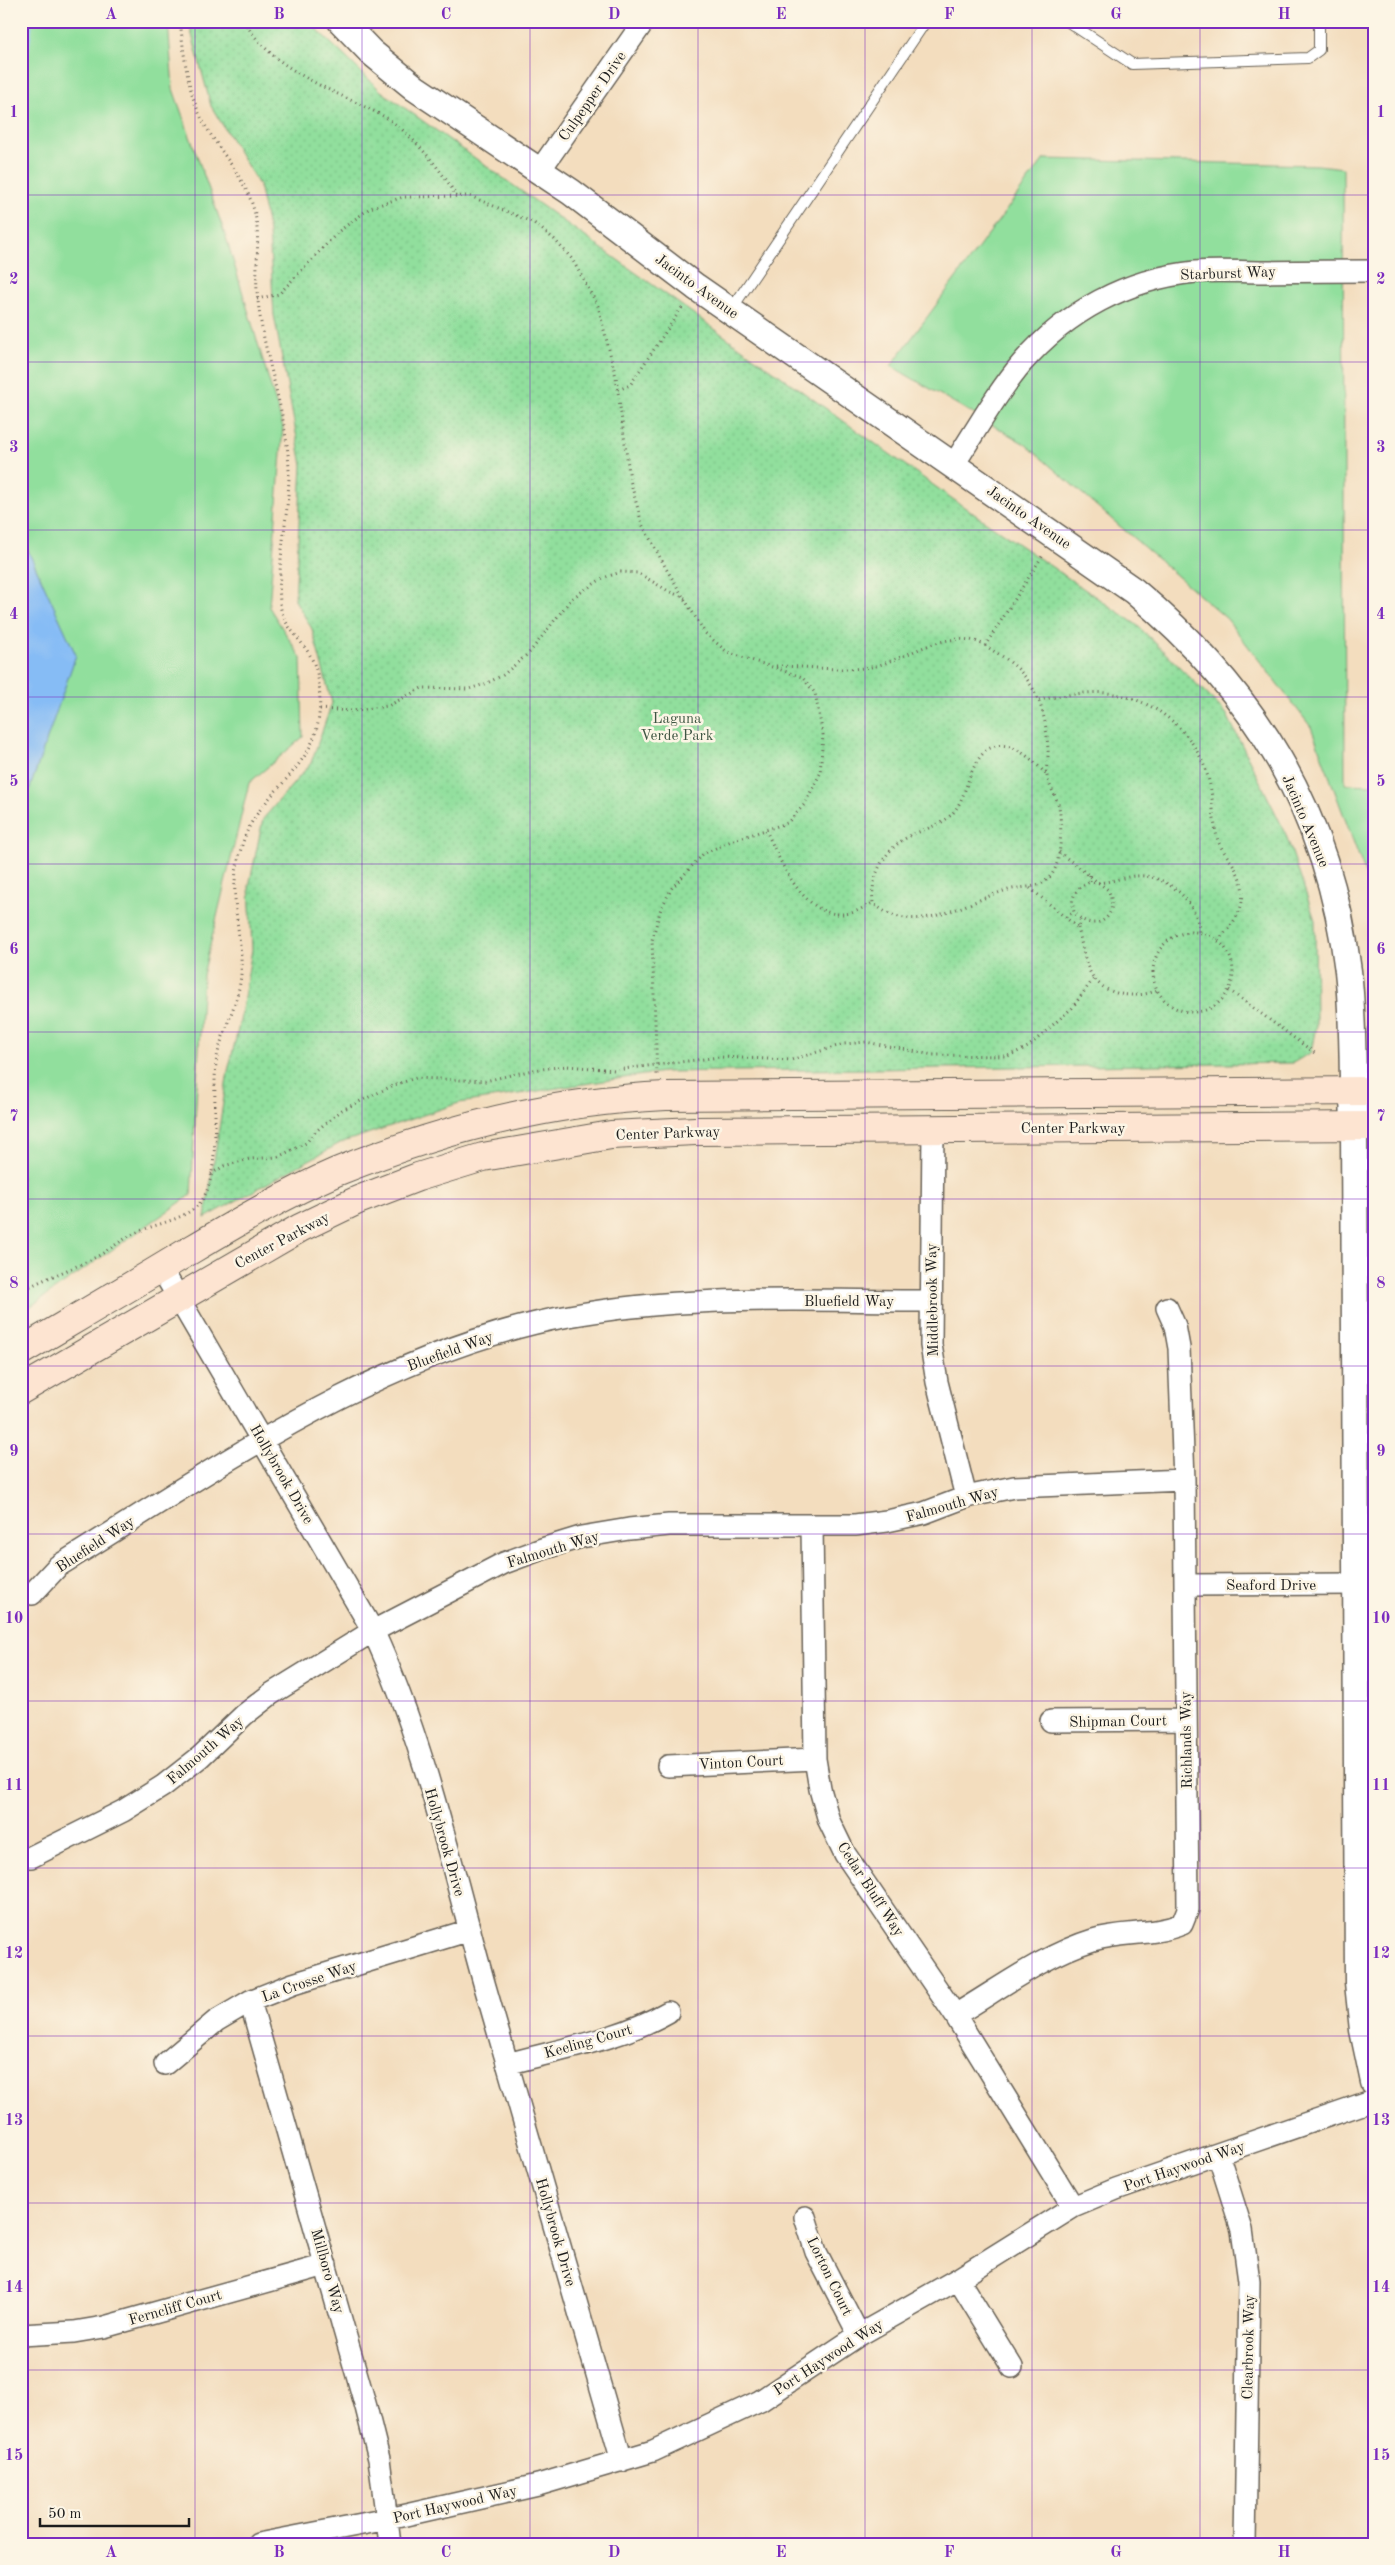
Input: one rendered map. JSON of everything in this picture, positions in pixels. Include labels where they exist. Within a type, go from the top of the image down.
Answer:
[{"type":"main road","points":[[21,1351],[261,1209],[335,1173],[395,1149],[511,1116],[610,1100],[666,1096],[1363,1091]]},
{"type":"main road","name":"Center Parkway","points":[[21,1390],[178,1297],[300,1228],[358,1200],[418,1177],[484,1157],[611,1134],[695,1131],[1364,1126]]},
{"type":"street","name":"Jacinto Avenue","points":[[340,21],[371,52],[415,88],[540,170],[730,311],[1134,590],[1172,622],[1206,657],[1260,727],[1289,776],[1313,829],[1329,876],[1340,923],[1348,972],[1363,1091],[1356,1584],[1365,1814],[1358,1982],[1363,2030],[1374,2082]]},
{"type":"street","name":"Culpepper Drive","points":[[540,170],[644,21]]},
{"type":"street","name":"Starburst Way","points":[[954,464],[1021,364],[1048,336],[1075,314],[1102,298],[1138,284],[1167,276],[1197,272],[1374,271]]},
{"type":"street","name":"Middlebrook Way","points":[[933,1128],[930,1346],[937,1382],[966,1497]]},
{"type":"street","name":"Hollybrook Drive","points":[[161,1268],[372,1631],[391,1670],[413,1727],[507,2064],[622,2461]]},
{"type":"street","name":"Bluefield Way","points":[[32,1594],[58,1566],[262,1440],[372,1381],[435,1354],[500,1332],[567,1316],[621,1307],[690,1302],[930,1301]]},
{"type":"street","name":"Richlands Way","points":[[955,2015],[1071,1947],[1114,1934],[1165,1931],[1182,1924],[1188,1908],[1184,1480],[1179,1348],[1175,1326],[1167,1308]]},
{"type":"street","name":"Falmouth Way","points":[[31,1857],[123,1811],[163,1786],[200,1757],[244,1715],[270,1694],[372,1631],[504,1563],[581,1537],[669,1525],[855,1525],[887,1521],[924,1513],[966,1497],[1014,1487],[1184,1480]]},
{"type":"street","name":"Cedar Bluff Way","points":[[812,1525],[815,1758],[820,1789],[829,1820],[845,1854],[955,2015],[1073,2207]]},
{"type":"street","name":"Seaford Drive","points":[[1186,1585],[1356,1584]]},
{"type":"street","name":"Shipman Court","points":[[1051,1721],[1185,1720]]},
{"type":"street","name":"Vinton Court","points":[[668,1766],[815,1758]]},
{"type":"street","name":"La Crosse Way","points":[[165,2064],[216,2021],[250,2001],[293,1984],[470,1930]]},
{"type":"street","name":"Millboro Way","points":[[250,2001],[326,2264],[379,2459],[390,2544]]},
{"type":"street","name":"Keeling Court","points":[[507,2064],[626,2032],[646,2025],[668,2012]]},
{"type":"street","name":"Port Haywood Way","points":[[258,2544],[388,2519],[538,2485],[653,2451],[692,2435],[760,2401],[859,2335],[958,2279],[1073,2207],[1116,2189],[1374,2100]]},
{"type":"street","name":"Clearbrook Way","points":[[1218,2154],[1242,2230],[1249,2281],[1245,2544]]},
{"type":"street","name":"Lorton Court","points":[[805,2217],[816,2252],[859,2335]]},
{"type":"street","name":"Ferncliff Court","points":[[21,2335],[74,2332],[104,2327],[326,2264]]},
{"type":"street","points":[[958,2279],[1012,2367]]},
{"type":"lane","points":[[730,311],[926,21]]},
{"type":"lane","points":[[1066,21],[1132,64],[1308,58],[1319,50],[1319,21]]},
{"type":"path","points":[[21,1291],[96,1258],[130,1235],[186,1214],[203,1199],[211,1175],[217,1059],[238,994],[241,976],[241,953],[235,888],[241,849],[254,818],[295,772],[306,756],[317,729],[320,709],[319,677],[314,664],[288,628],[280,607],[280,560],[288,499],[288,456],[286,436],[265,346],[257,299],[258,243],[252,200],[244,183],[198,113],[188,78],[180,21]]},
{"type":"path","points":[[244,21],[253,36],[282,64],[306,80],[387,118],[438,168],[456,196]]},
{"type":"path","points":[[257,299],[279,294],[339,231],[370,208],[403,197],[470,196],[534,223],[554,239],[572,259],[598,306],[618,390],[630,480],[642,524],[667,570],[686,598],[705,633],[727,652],[802,677],[815,693],[823,735],[820,774],[804,805],[787,823],[731,841],[703,854],[672,888],[661,908],[652,940],[657,1065]]},
{"type":"path","points":[[618,390],[630,385],[684,306]]},
{"type":"path","points":[[986,646],[1042,555]]},
{"type":"path","points":[[320,709],[351,710],[388,706],[422,688],[469,690],[486,684],[503,675],[530,652],[572,598],[603,578],[621,572],[638,573],[670,592],[686,598]]},
{"type":"path","points":[[773,666],[869,667],[891,662],[934,643],[948,640],[976,641],[1005,657],[1029,678],[1039,700],[1045,721],[1048,751],[1046,774]]},
{"type":"path","points":[[1039,700],[1106,693],[1134,698],[1163,713],[1185,732],[1198,752],[1207,774],[1217,840],[1244,885],[1243,901],[1232,926],[1218,940]]},
{"type":"path","points":[[1000,745],[1016,747],[1029,755],[1046,774],[1059,806],[1061,828],[1059,852],[1053,874],[1040,886],[1007,890],[965,908],[910,919],[883,912],[873,903],[871,886],[878,866],[898,843],[913,834],[934,827],[951,815],[964,793],[975,765],[990,750],[1000,745]]},
{"type":"path","points":[[766,830],[785,872],[809,901],[826,912],[842,913],[850,913],[873,903]]},
{"type":"path","points":[[1059,852],[1090,875],[1101,884],[1108,890],[1113,899],[1112,909],[1107,917],[1099,922],[1089,923],[1080,920],[1074,912],[1072,903],[1074,893],[1080,886],[1090,882],[1101,884],[1137,875],[1155,878],[1182,894],[1190,904],[1199,923],[1199,932]]},
{"type":"path","points":[[1090,875],[1090,882]]},
{"type":"path","points":[[1030,888],[1078,928],[1093,976],[1105,987],[1128,996],[1145,996],[1158,990]]},
{"type":"path","points":[[1066,917],[1074,912]]},
{"type":"path","points":[[1078,928],[1080,920]]},
{"type":"path","points":[[1186,932],[1199,932],[1218,940],[1229,953],[1234,969],[1229,990],[1222,1000],[1208,1010],[1192,1013],[1175,1008],[1162,998],[1154,983],[1153,966],[1159,950],[1171,938],[1186,932]]},
{"type":"path","points":[[1229,990],[1316,1054]]},
{"type":"green space","points":[[21,21],[168,21],[173,89],[225,234],[283,427],[269,607],[301,658],[303,737],[249,783],[203,975],[191,1195],[21,1313]]},
{"type":"green space","name":"Laguna Verde Park","points":[[191,21],[308,21],[381,91],[964,507],[1137,625],[1226,713],[1285,832],[1315,920],[1316,1026],[1311,1052],[1293,1063],[663,1072],[459,1103],[340,1143],[205,1218],[228,1071],[240,1021],[252,949],[249,886],[263,819],[311,763],[332,703],[312,629],[295,600],[302,465],[274,315],[269,232],[259,185],[211,106],[191,31]]},
{"type":"green space","points":[[1044,159],[1318,165],[1343,168],[1345,784],[1374,785],[1374,897],[1311,727],[1227,619],[1025,444],[891,366]]},
{"type":"water","points":[[21,535],[76,655],[21,814]]},
{"type":"waterway","points":[[21,89],[30,21]]}]
